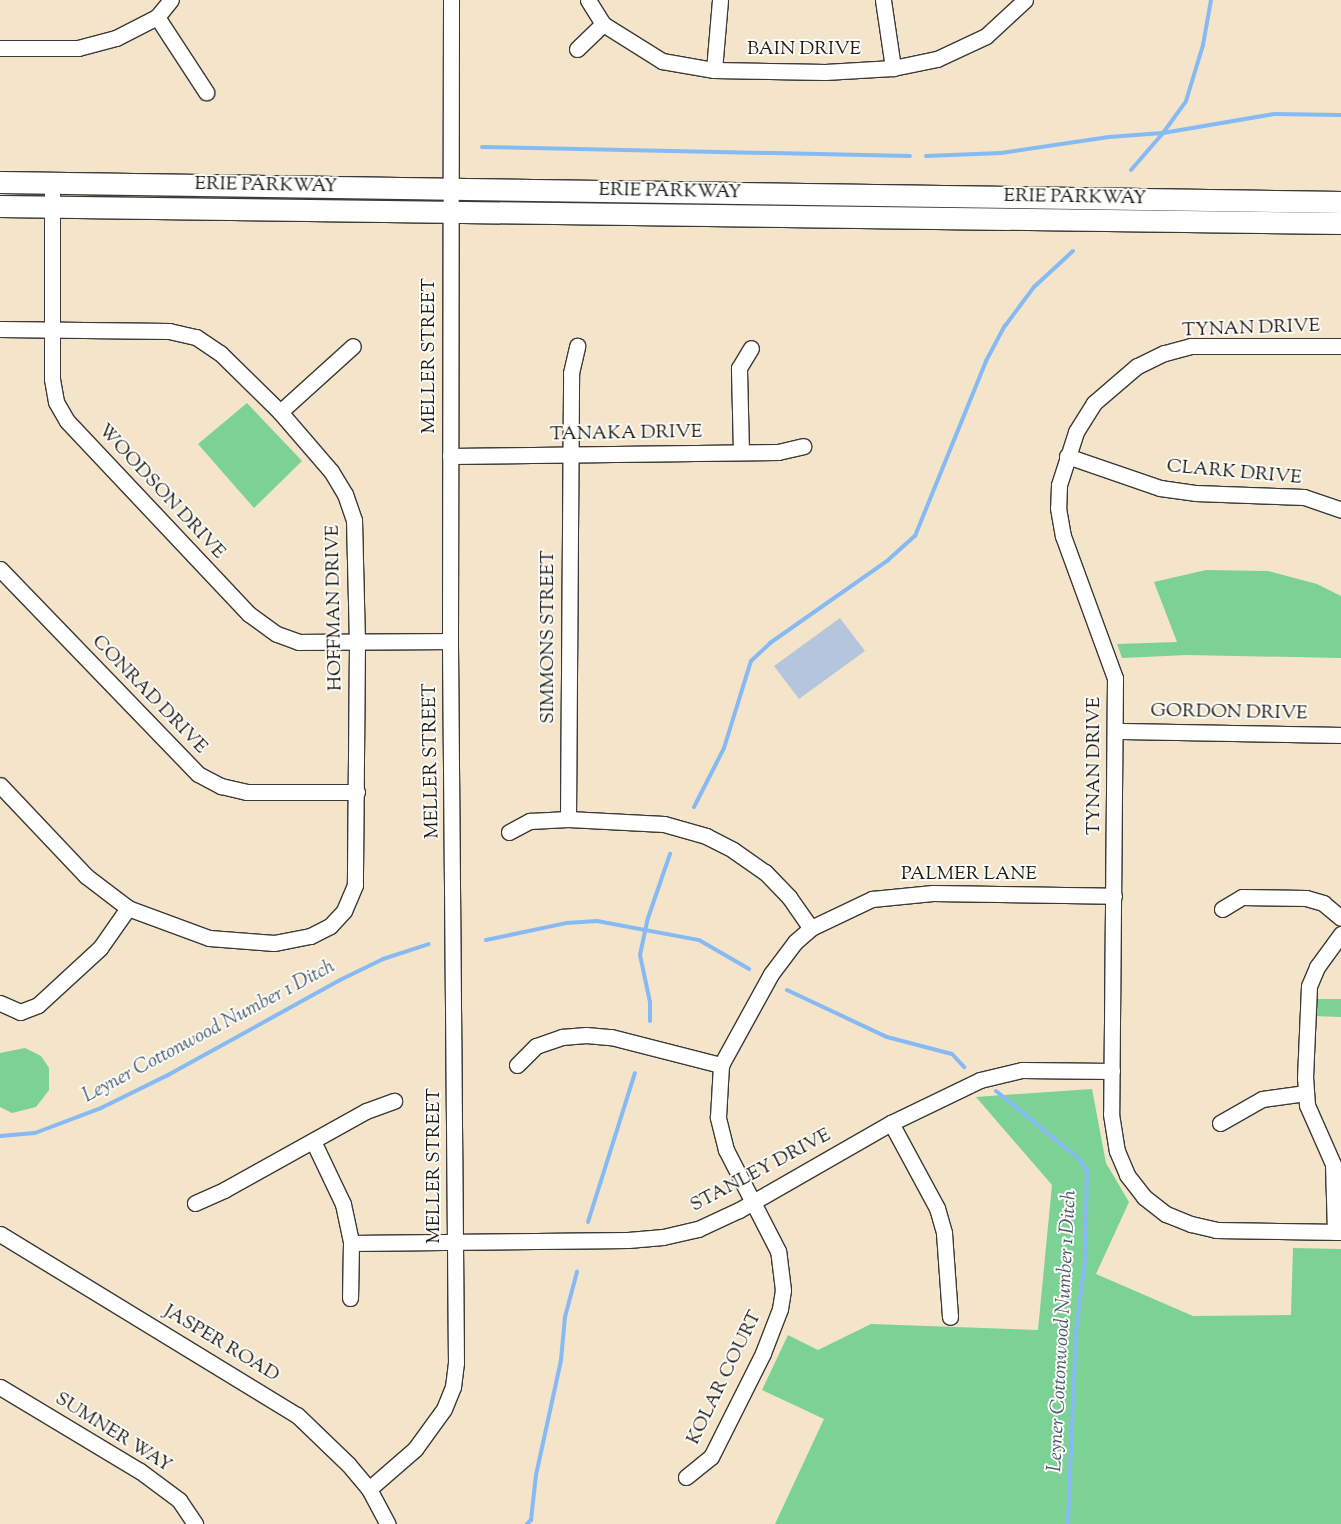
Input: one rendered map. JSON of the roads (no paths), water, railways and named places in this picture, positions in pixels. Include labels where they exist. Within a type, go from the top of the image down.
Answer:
[{"type":"main road","name":"ERIE PARKWAY","points":[[0,182],[1341,202]]},
{"type":"main road","name":"ERIE PARKWAY","points":[[0,206],[1341,223]]},
{"type":"street","points":[[0,48],[78,48],[116,38],[157,17],[171,0]]},
{"type":"street","name":"MELLER STREET","points":[[369,1489],[415,1449],[444,1409],[453,1386],[457,1337],[450,641],[452,188],[450,0]]},
{"type":"street","name":"BAIN DRIVE","points":[[588,0],[603,24],[641,51],[662,61],[714,70],[861,72],[893,68],[937,58],[970,46],[986,36],[1025,0]]},
{"type":"street","points":[[714,70],[720,0]]},
{"type":"street","points":[[882,0],[893,68]]},
{"type":"street","points":[[157,17],[206,92]]},
{"type":"street","points":[[577,49],[603,24]]},
{"type":"street","name":"WOODSON DRIVE","points":[[52,182],[52,379],[56,402],[67,421],[249,614],[277,634],[298,642],[450,641]]},
{"type":"street","name":"HOFFMAN DRIVE","points":[[0,329],[169,331],[196,338],[220,353],[280,412],[330,471],[345,494],[354,520],[357,643],[358,871],[352,895],[344,911],[330,926],[310,936],[274,943],[209,938],[128,908],[86,876],[0,785]]},
{"type":"street","points":[[280,412],[353,346]]},
{"type":"street","name":"SIMMONS STREET","points":[[568,819],[570,373],[577,346]]},
{"type":"street","name":"TYNAN DRIVE","points":[[1338,1232],[1216,1230],[1166,1214],[1144,1197],[1127,1175],[1117,1151],[1111,1114],[1116,731],[1114,678],[1062,536],[1058,508],[1059,485],[1076,432],[1094,403],[1137,366],[1164,353],[1199,346],[1341,346]]},
{"type":"street","points":[[741,452],[739,368],[751,348]]},
{"type":"street","name":"TANAKA DRIVE","points":[[450,456],[778,452],[802,446]]},
{"type":"street","name":"CLARK DRIVE","points":[[1067,456],[1160,488],[1195,493],[1304,497],[1341,510]]},
{"type":"street","name":"CONRAD DRIVE","points":[[0,569],[198,774],[221,786],[247,792],[357,792]]},
{"type":"street","name":"GORDON DRIVE","points":[[1116,731],[1341,735]]},
{"type":"street","points":[[509,832],[530,821],[568,819],[664,824],[706,836],[733,850],[765,872],[789,897],[811,928]]},
{"type":"street","name":"PALMER LANE","points":[[752,1202],[726,1150],[718,1116],[722,1065],[730,1045],[770,974],[795,942],[811,928],[872,899],[901,894],[1114,896]]},
{"type":"street","points":[[1222,909],[1242,897],[1306,898],[1323,903],[1341,918]]},
{"type":"street","points":[[0,1003],[20,1012],[38,1005],[100,948],[128,908]]},
{"type":"street","points":[[1338,1232],[1333,1164],[1313,1121],[1306,1093],[1309,986],[1316,967],[1341,934]]},
{"type":"street","points":[[517,1065],[536,1046],[562,1037],[586,1035],[611,1037],[722,1065]]},
{"type":"street","name":"STANLEY DRIVE","points":[[351,1243],[455,1240],[628,1240],[663,1237],[698,1229],[752,1202],[892,1123],[960,1088],[998,1074],[1022,1070],[1112,1071]]},
{"type":"street","points":[[1220,1123],[1262,1100],[1306,1093]]},
{"type":"street","points":[[194,1203],[314,1141],[366,1111],[394,1101]]},
{"type":"street","points":[[892,1123],[936,1208],[942,1225],[950,1317]]},
{"type":"street","points":[[314,1141],[335,1183],[351,1243],[350,1298]]},
{"type":"street","name":"KOLAR COURT","points":[[686,1477],[712,1457],[763,1353],[780,1310],[783,1290],[778,1251],[752,1202]]},
{"type":"street","name":"JASPER ROAD","points":[[0,1234],[297,1415],[331,1446],[369,1489],[388,1524]]},
{"type":"street","name":"SUMNER WAY","points":[[0,1387],[140,1471],[179,1500],[195,1524]]},
{"type":"waterway","points":[[926,156],[1001,153],[1109,137],[1163,133],[1186,101],[1203,45],[1211,0]]},
{"type":"waterway","points":[[1131,170],[1163,133],[1274,114],[1341,115]]},
{"type":"waterway","points":[[482,147],[910,156]]},
{"type":"waterway","points":[[694,807],[724,748],[751,661],[770,643],[887,561],[915,536],[986,361],[1005,326],[1034,287],[1073,251]]},
{"type":"waterway","points":[[650,1021],[650,1002],[640,955],[648,918],[670,854]]},
{"type":"waterway","name":"Leyner Cottonwood Number 1 Ditch","points":[[486,940],[567,923],[597,921],[699,940],[749,969]]},
{"type":"waterway","name":"Leyner Cottonwood Number 1 Ditch","points":[[0,1136],[35,1133],[101,1108],[168,1075],[340,980],[383,959],[429,944]]},
{"type":"waterway","name":"Leyner Cottonwood Number 1 Ditch","points":[[787,990],[887,1037],[952,1054],[964,1067]]},
{"type":"waterway","points":[[588,1222],[635,1073]]},
{"type":"waterway","name":"Leyner Cottonwood Number 1 Ditch","points":[[996,1091],[1079,1159],[1087,1171],[1085,1261],[1076,1330],[1068,1524]]},
{"type":"waterway","points":[[527,1524],[531,1520],[536,1475],[561,1360],[565,1317],[577,1272]]}]
